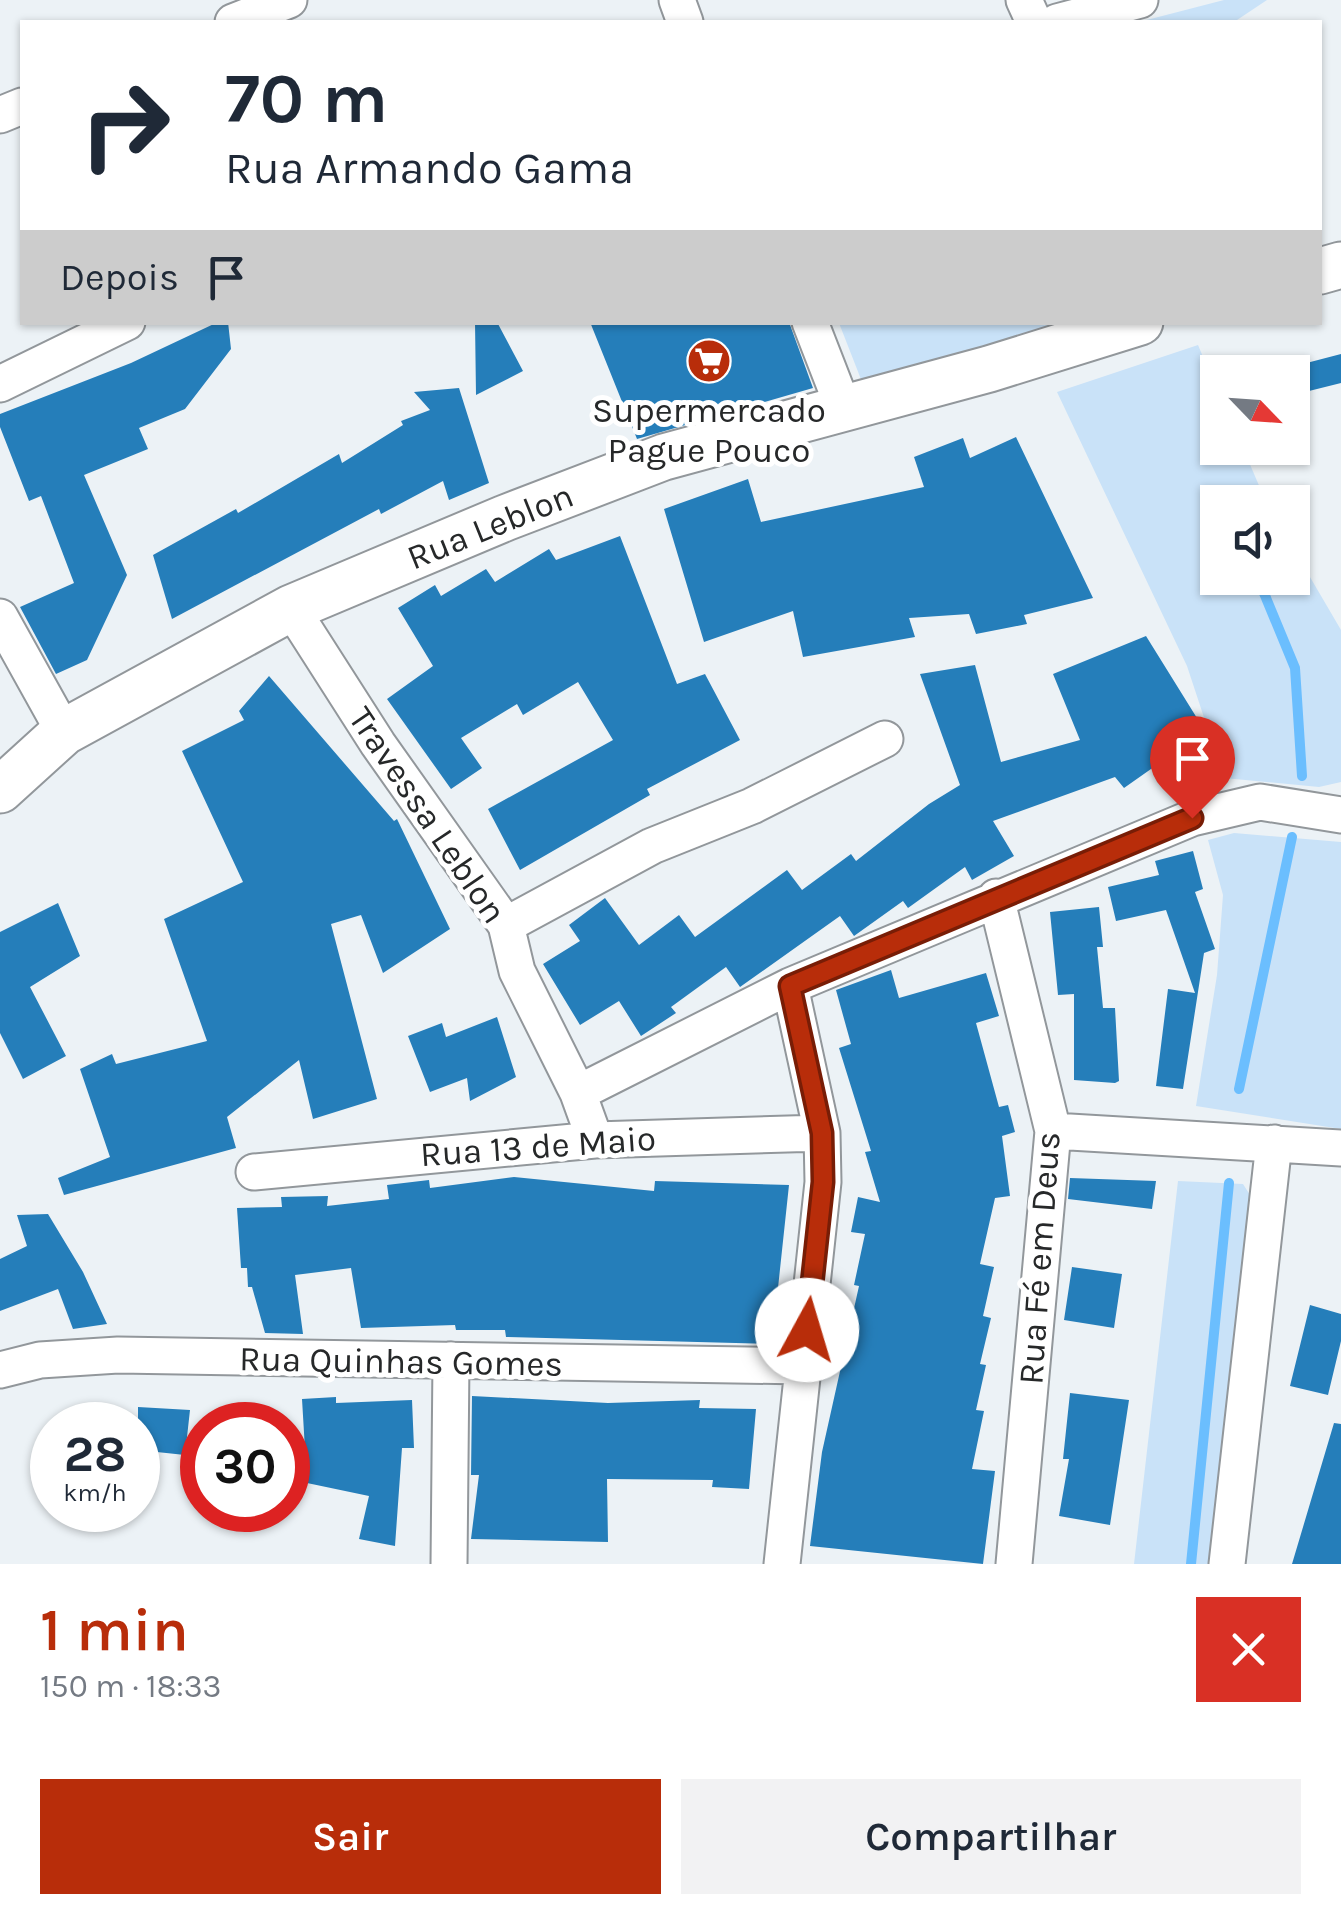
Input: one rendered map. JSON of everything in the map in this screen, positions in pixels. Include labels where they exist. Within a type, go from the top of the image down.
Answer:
[{"type":"street","points":[[238,20],[289,0]]},
{"type":"street","points":[[1065,20],[1140,0]]},
{"type":"street","points":[[0,384],[122,325]]},
{"type":"street","points":[[811,325],[843,407]]},
{"type":"street","name":"Rua Leblon","points":[[0,790],[64,732],[291,608],[664,457],[1130,325]]},
{"type":"street","name":"Travessa Leblon","points":[[291,608],[378,744],[506,925],[517,971],[578,1093],[594,1140]]},
{"type":"street","points":[[0,616],[64,732]]},
{"type":"street","points":[[506,925],[652,846],[752,806],[885,739]]},
{"type":"street","points":[[578,1093],[790,986],[1192,818],[1260,802],[1341,815]]},
{"type":"street","name":"Rua Fé em Deus","points":[[996,897],[1053,1132],[1014,1564]]},
{"type":"street","points":[[782,1564],[823,1182],[822,1133],[790,986]]},
{"type":"street","points":[[1053,1132],[1341,1148]]},
{"type":"street","name":"Rua 13 de Maio","points":[[254,1172],[594,1140],[822,1133]]},
{"type":"street","points":[[1227,1564],[1265,1144]]},
{"type":"street","name":"Rua Quinhas Gomes","points":[[0,1370],[40,1360],[118,1355],[803,1366]]},
{"type":"street","points":[[449,1564],[451,1360]]},
{"type":"shaded area","points":[[1224,0],[1267,0],[1237,20],[1147,20]]},
{"type":"shaded area","points":[[840,325],[1055,325],[864,387]]},
{"type":"shaded area","points":[[1198,345],[1202,355],[1200,465],[1250,465],[1259,485],[1200,485],[1200,595],[1310,595],[1310,577],[1341,630],[1341,782],[1319,787],[1224,778],[1187,666],[1057,392]]},
{"type":"shaded area","points":[[1234,833],[1341,842],[1341,1129],[1196,1106],[1217,975],[1223,895],[1208,840]]},
{"type":"shaded area","points":[[1178,1181],[1243,1184],[1250,1195],[1209,1564],[1134,1564]]},
{"type":"building","points":[[212,325],[228,325],[231,349],[185,409],[139,428],[148,449],[84,475],[127,575],[87,660],[56,674],[20,607],[74,583],[41,496],[29,501],[0,427],[0,414],[131,363]]},
{"type":"building","points":[[475,325],[499,325],[523,371],[476,395]]},
{"type":"building","name":"Supermercado Pague Pouco","points":[[591,325],[790,325],[813,388],[637,439]]},
{"type":"building","points":[[1341,354],[1341,383],[1310,391],[1310,362]]},
{"type":"building","points":[[459,388],[489,483],[449,500],[443,481],[381,514],[379,509],[172,619],[153,555],[236,509],[238,513],[339,454],[342,463],[403,425],[401,421],[430,410],[414,392]]},
{"type":"building","points":[[1016,437],[1093,598],[1024,615],[1027,624],[976,634],[969,614],[909,618],[915,637],[803,657],[793,611],[704,642],[664,509],[748,479],[761,522],[924,487],[914,457],[963,438],[970,458]]},
{"type":"building","points":[[620,536],[677,684],[705,674],[740,740],[647,789],[650,795],[520,870],[488,809],[613,740],[578,682],[523,715],[517,704],[461,738],[482,768],[451,789],[387,699],[433,666],[398,608],[435,585],[441,596],[486,569],[495,582],[549,549],[556,560]]},
{"type":"building","points":[[1146,636],[1205,731],[1124,788],[1115,777],[993,821],[1014,856],[972,880],[965,867],[908,908],[903,901],[854,936],[840,916],[740,987],[726,967],[671,1007],[676,1013],[641,1036],[619,1001],[580,1025],[543,964],[580,941],[569,925],[605,898],[639,945],[679,915],[695,937],[787,870],[802,890],[851,854],[856,861],[960,785],[920,674],[975,665],[1001,762],[1080,740],[1053,674]]},
{"type":"building","points":[[269,676],[394,821],[397,819],[450,929],[383,973],[361,915],[331,924],[377,1099],[313,1119],[299,1060],[227,1117],[236,1148],[64,1195],[58,1178],[110,1157],[80,1069],[112,1054],[116,1064],[207,1041],[164,919],[243,882],[182,751],[244,720],[239,711]]},
{"type":"building","points":[[1193,851],[1203,889],[1195,892],[1215,949],[1204,953],[1183,1089],[1156,1086],[1168,989],[1195,993],[1166,910],[1116,921],[1108,887],[1159,875],[1155,861]]},
{"type":"building","points":[[58,903],[80,956],[30,987],[66,1056],[23,1079],[0,1033],[0,932]]},
{"type":"building","points":[[1099,907],[1103,947],[1097,947],[1103,1008],[1115,1008],[1119,1081],[1115,1083],[1074,1080],[1074,994],[1058,995],[1050,912]]},
{"type":"building","points":[[891,970],[899,998],[986,973],[999,1016],[976,1023],[999,1107],[1008,1105],[1015,1132],[1002,1136],[1010,1196],[995,1198],[980,1264],[994,1267],[983,1316],[991,1318],[980,1364],[986,1365],[976,1410],[984,1411],[972,1469],[995,1471],[983,1564],[810,1546],[822,1452],[859,1286],[854,1285],[865,1234],[851,1232],[858,1197],[880,1202],[865,1152],[871,1151],[839,1048],[851,1044],[836,990]]},
{"type":"building","points":[[497,1017],[516,1077],[470,1101],[467,1078],[430,1092],[408,1036],[442,1023],[446,1037]]},
{"type":"building","points":[[514,1177],[654,1191],[655,1181],[789,1185],[772,1344],[506,1337],[505,1330],[456,1330],[455,1325],[361,1328],[351,1268],[295,1275],[303,1334],[265,1333],[252,1287],[248,1287],[247,1268],[241,1268],[237,1208],[282,1207],[281,1197],[328,1196],[327,1206],[389,1199],[387,1185],[429,1180],[430,1188]]},
{"type":"building","points":[[1070,1178],[1156,1181],[1152,1209],[1068,1199]]},
{"type":"building","points":[[48,1214],[83,1272],[107,1324],[73,1329],[58,1289],[0,1311],[0,1259],[27,1246],[17,1215]]},
{"type":"building","points":[[1072,1267],[1122,1274],[1114,1328],[1064,1320]]},
{"type":"building","points":[[1310,1305],[1341,1314],[1341,1341],[1328,1395],[1290,1386]]},
{"type":"building","points":[[1070,1393],[1129,1400],[1110,1525],[1059,1516],[1069,1459],[1063,1459]]},
{"type":"building","points":[[472,1396],[608,1403],[700,1400],[699,1408],[756,1409],[749,1489],[712,1487],[713,1480],[607,1479],[608,1542],[471,1539],[479,1475],[471,1475]]},
{"type":"building","points":[[336,1397],[336,1403],[412,1400],[414,1448],[402,1448],[395,1546],[359,1539],[369,1496],[310,1484],[310,1402],[302,1399]]},
{"type":"building","points":[[160,1408],[180,1409],[180,1454],[160,1452]]},
{"type":"building","points":[[1334,1423],[1341,1424],[1341,1564],[1292,1564]]},
{"type":"waterway","points":[[1265,595],[1295,668],[1302,776]]},
{"type":"waterway","points":[[1239,1089],[1292,837]]},
{"type":"waterway","points":[[1191,1564],[1229,1183]]},
{"type":"place","name":"Supermercado Pague Pouco","points":[[709,361]]},
{"type":"route","points":[[807,1330],[823,1182],[822,1133],[790,986],[1192,818]]}]
